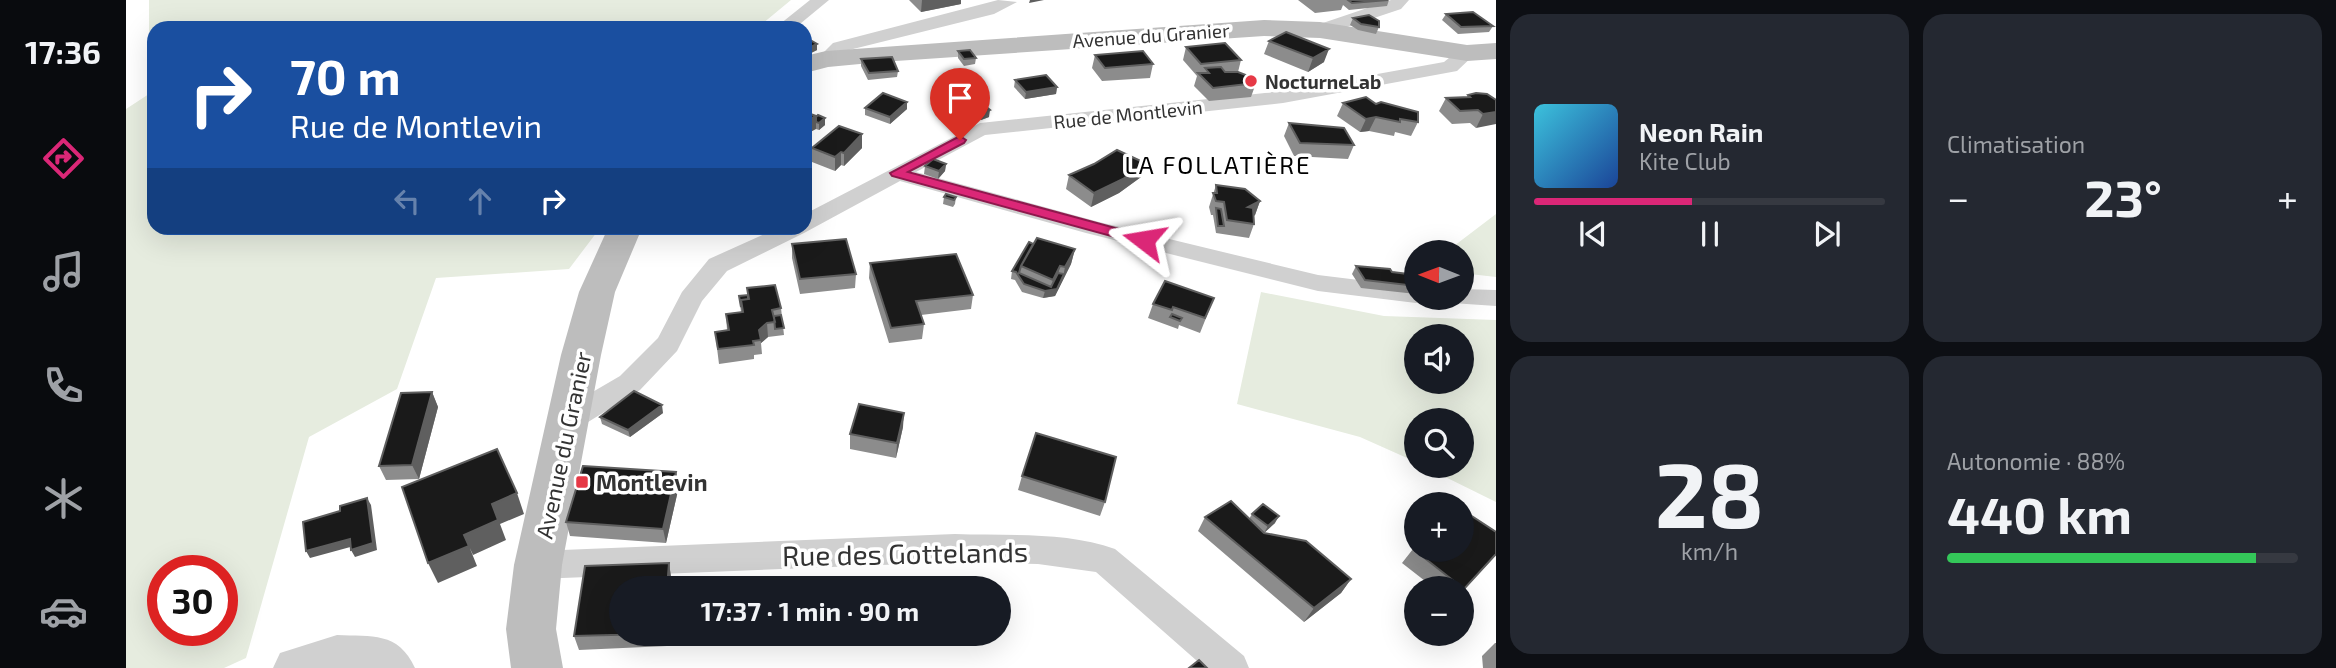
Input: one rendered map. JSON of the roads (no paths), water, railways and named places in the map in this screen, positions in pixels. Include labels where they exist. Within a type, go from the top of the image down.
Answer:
[{"type":"main road","name":"Avenue du Granier","points":[[815,62],[1264,28],[1320,30],[1467,53],[1496,51]]},
{"type":"main road","name":"Avenue du Granier","points":[[537,668],[531,629],[538,565],[570,419],[580,355],[597,292],[622,235]]},
{"type":"street","points":[[793,21],[821,0]]},
{"type":"street","points":[[1320,30],[1395,5],[1401,0]]},
{"type":"street","points":[[815,62],[839,47],[988,10],[1009,2]]},
{"type":"street","name":"Rue de Montlevin","points":[[812,219],[981,129],[1283,97],[1450,67],[1467,53]]},
{"type":"street","points":[[897,173],[1094,228],[1318,283],[1404,294]]},
{"type":"street","points":[[570,419],[630,383],[659,354],[668,344],[691,298],[718,265],[781,235]]},
{"type":"street","points":[[1474,297],[1496,298]]},
{"type":"street","name":"Rue des Gottelands","points":[[538,565],[955,548],[1038,550],[1091,557],[1104,559],[1231,668]]},
{"type":"street","points":[[296,668],[337,656],[384,659],[392,668]]},
{"type":"place","name":"NocturneLab","points":[[1251,81]]},
{"type":"place","name":"Montlevin","points":[[582,482]]},
{"type":"district","name":"LA FOLLATIÈRE","points":[[1218,164]]}]
